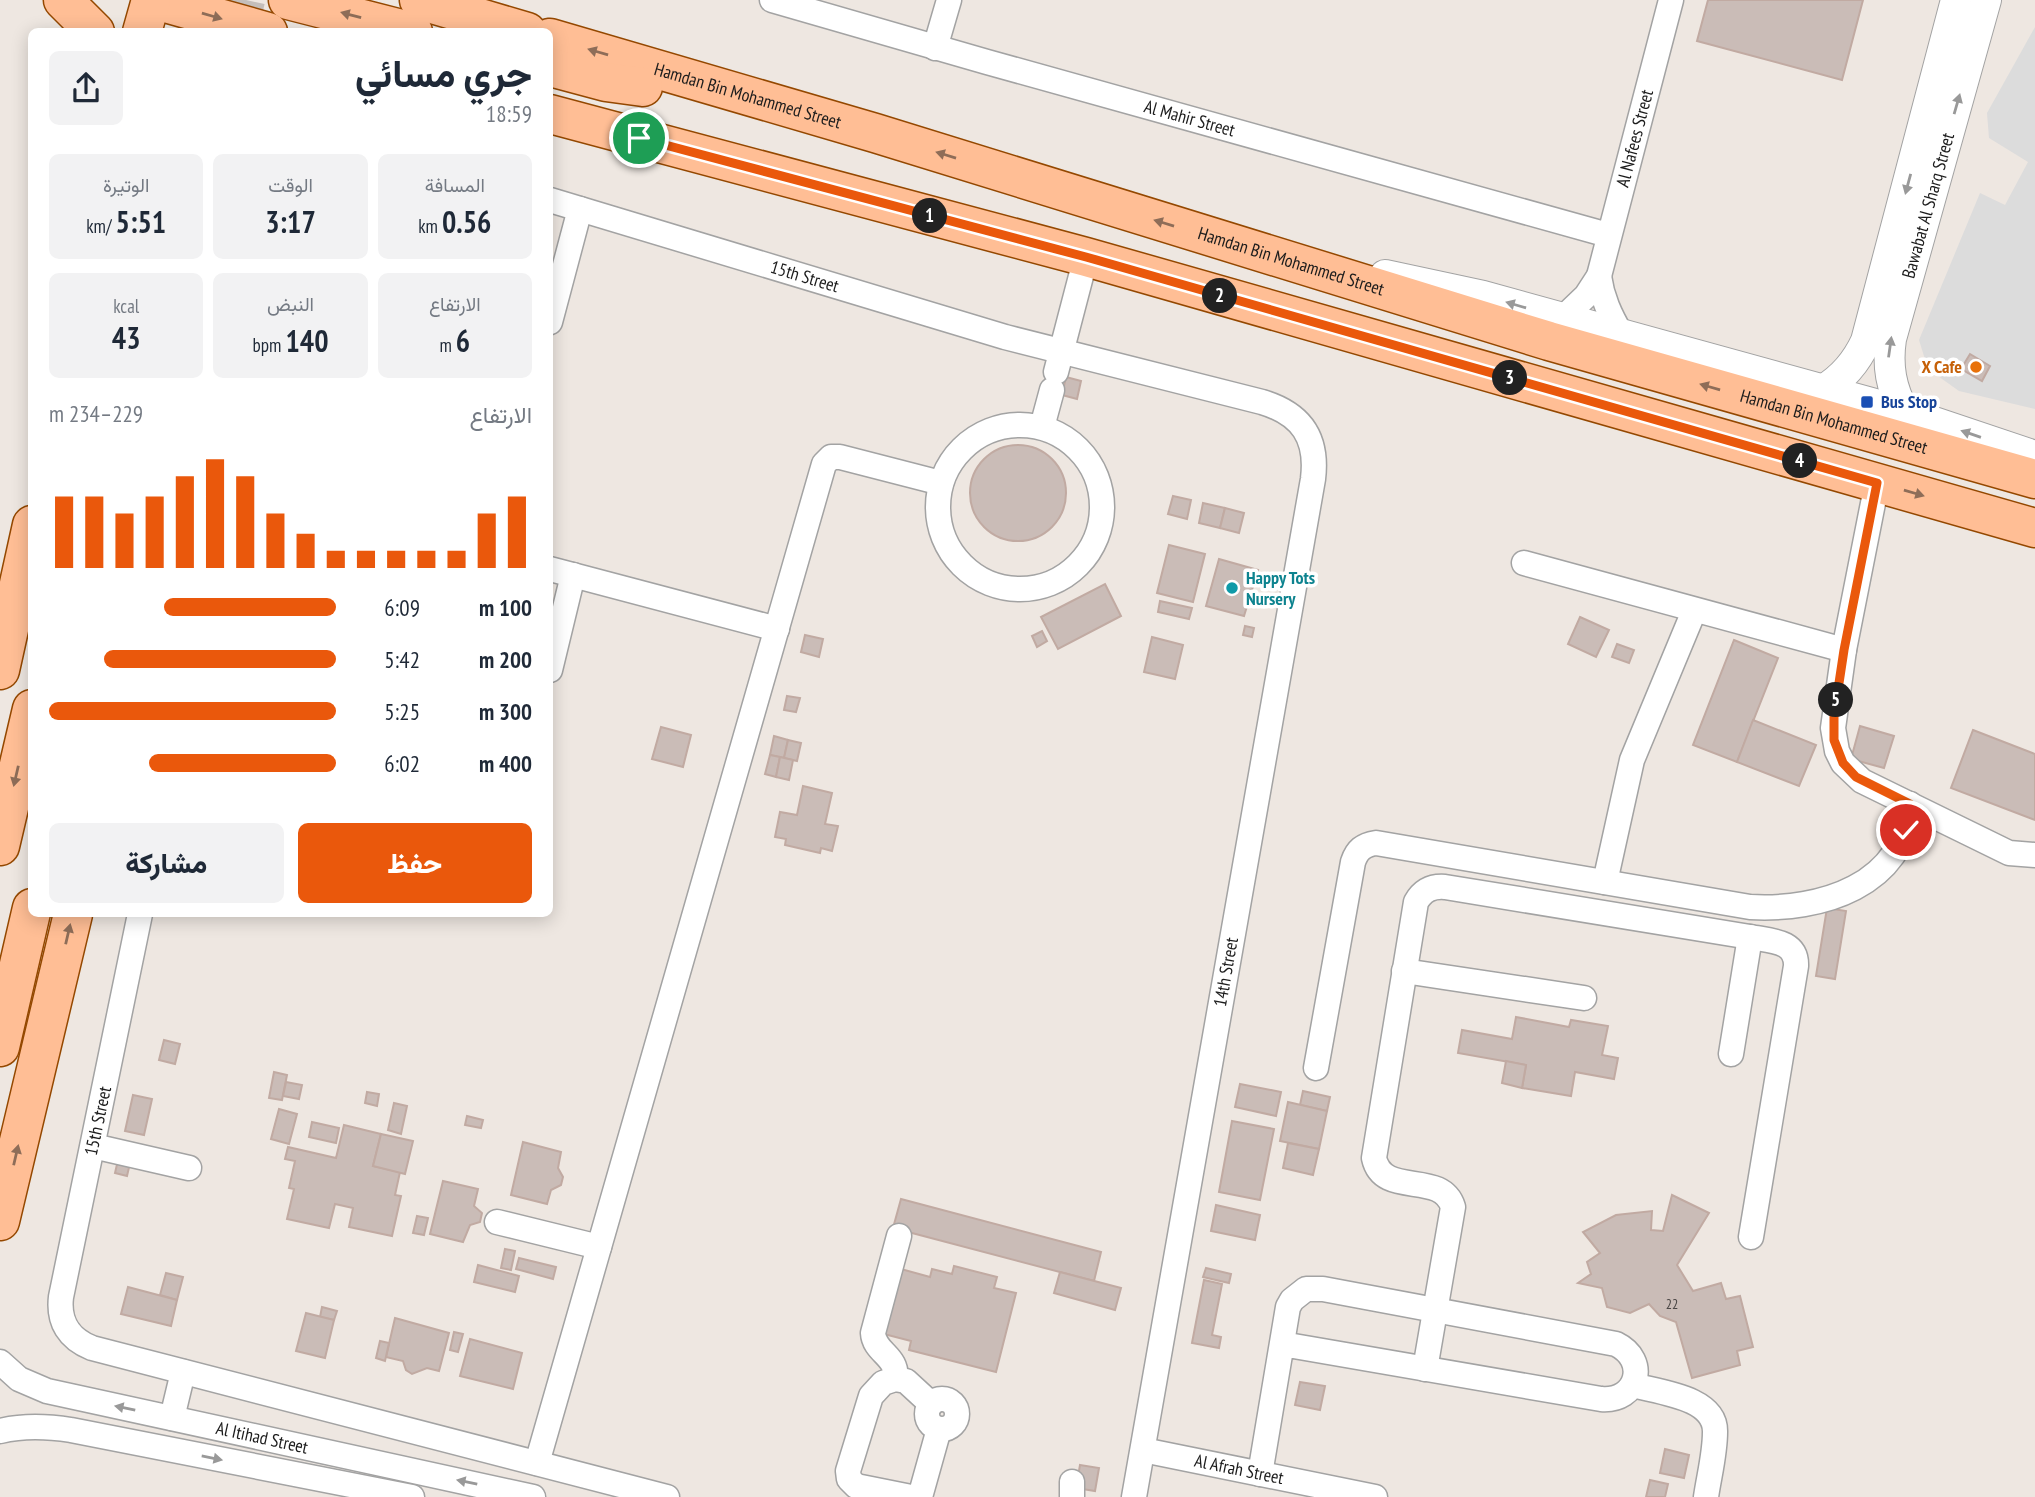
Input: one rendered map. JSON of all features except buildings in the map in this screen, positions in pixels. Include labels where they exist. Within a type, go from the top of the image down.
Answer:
[{"type":"main road","points":[[63,0],[91,28]]},
{"type":"main road","points":[[143,28],[153,0],[260,23]]},
{"type":"main road","points":[[419,0],[449,5],[515,28]]},
{"type":"main road","points":[[301,9],[394,28]]},
{"type":"main road","name":"Hamdan Bin Mohammed Street","points":[[553,39],[875,133],[1549,341],[2035,479]]},
{"type":"main road","points":[[553,68],[628,86],[656,88],[697,81]]},
{"type":"main road","points":[[553,115],[1086,257],[2035,528]]},
{"type":"main road","points":[[0,670],[28,544]]},
{"type":"main road","points":[[0,846],[28,726]]},
{"type":"main road","points":[[0,1047],[30,917]]},
{"type":"main road","points":[[0,1222],[72,917]]},
{"type":"street","name":"Al Mahir Street","points":[[772,0],[1608,235]]},
{"type":"street","points":[[935,48],[949,0]]},
{"type":"street","name":"Al Nafees Street","points":[[1563,318],[1586,296],[1599,276],[1671,0]]},
{"type":"street","name":"Bawabat Al Sharq Street","points":[[1823,390],[1853,365],[1866,341],[1956,0]]},
{"type":"street","name":"Bawabat Al Sharq Street","points":[[1903,412],[1889,373],[1891,339],[1986,0]]},
{"type":"street","name":"15th Street","points":[[553,201],[951,321],[1057,371],[1279,407],[1295,417],[1306,430],[1313,447]]},
{"type":"street","points":[[553,311],[580,209]]},
{"type":"street","points":[[1042,427],[1086,257]]},
{"type":"street","points":[[1293,262],[1417,281],[1483,296],[1903,412],[2035,456]]},
{"type":"street","name":"Al Nafees Street","points":[[1599,276],[1607,308],[1621,334]]},
{"type":"street","points":[[1010,425],[1042,427],[1071,442],[1083,453],[1095,474],[1102,497],[1100,529],[1094,544],[1073,570],[1060,579],[1045,585],[1013,589],[982,580],[957,560],[941,531],[937,507],[941,483],[955,455],[980,435],[994,428],[1010,425]]},
{"type":"street","name":"14th Street","points":[[1134,1497],[1313,479],[1313,447]]},
{"type":"street","points":[[537,1463],[827,460],[840,457],[941,483]]},
{"type":"street","points":[[1877,483],[1844,650],[1833,728],[1837,751],[1843,763],[1856,777],[2009,853],[2035,855]]},
{"type":"street","points":[[1524,563],[1844,650]]},
{"type":"street","points":[[553,643],[561,572],[777,629]]},
{"type":"street","points":[[1605,882],[1632,760],[1694,611]]},
{"type":"street","points":[[1316,1068],[1353,862],[1363,847],[1376,843],[1750,907],[1793,907],[1849,890],[1864,882],[1887,863],[1902,842],[1910,804]]},
{"type":"street","points":[[1425,1369],[1453,1213],[1451,1201],[1443,1191],[1436,1188],[1387,1178],[1379,1170],[1374,1158],[1416,902],[1426,891],[1438,886],[1750,937],[1786,944],[1794,952],[1797,959],[1751,1237]]},
{"type":"street","name":"15th Street","points":[[139,917],[60,1308],[65,1328],[81,1344],[183,1372]]},
{"type":"street","points":[[1731,1054],[1750,937]]},
{"type":"street","points":[[1405,971],[1584,998]]},
{"type":"street","points":[[93,1146],[189,1168]]},
{"type":"street","points":[[497,1222],[599,1247]]},
{"type":"street","points":[[895,1379],[895,1364],[877,1347],[873,1338],[899,1236]]},
{"type":"street","points":[[1260,1474],[1288,1307],[1298,1293],[1306,1289],[1323,1289],[1616,1344],[1634,1360],[1635,1377],[1633,1385],[1618,1398],[1601,1399],[1282,1344]]},
{"type":"street","name":"Al Itihad Street","points":[[0,1362],[11,1373],[36,1387],[533,1497]]},
{"type":"street","points":[[172,1418],[183,1372],[667,1497]]},
{"type":"street","points":[[911,1497],[860,1487],[852,1483],[848,1476],[871,1396],[883,1383],[895,1379],[911,1383],[931,1404],[944,1398],[956,1406],[957,1420],[946,1429],[939,1429],[920,1497]]},
{"type":"street","points":[[1633,1385],[1695,1402],[1709,1413],[1715,1432],[1706,1497]]},
{"type":"street","name":"Al Itihad Street","points":[[0,1431],[29,1426],[71,1430],[412,1497]]},
{"type":"street","name":"Al Afrah Street","points":[[1143,1450],[1375,1497]]},
{"type":"shaded area","points":[[2035,27],[2035,409],[1959,391],[1928,369],[1919,340],[1980,193],[2005,205],[2028,162],[1989,138],[1987,113]]},
{"type":"tunnel","points":[[240,28],[246,0]]},
{"type":"place","name":"X Cafe","points":[[1976,367]]},
{"type":"place","name":"Bus Stop","points":[[1867,402]]},
{"type":"place","name":"Happy Tots Nursery","points":[[1232,588]]},
{"type":"route","points":[[639,138],[1086,257],[1877,483],[1844,650],[1834,716],[1834,740],[1843,763],[1856,777],[1910,804],[1906,830]]}]
